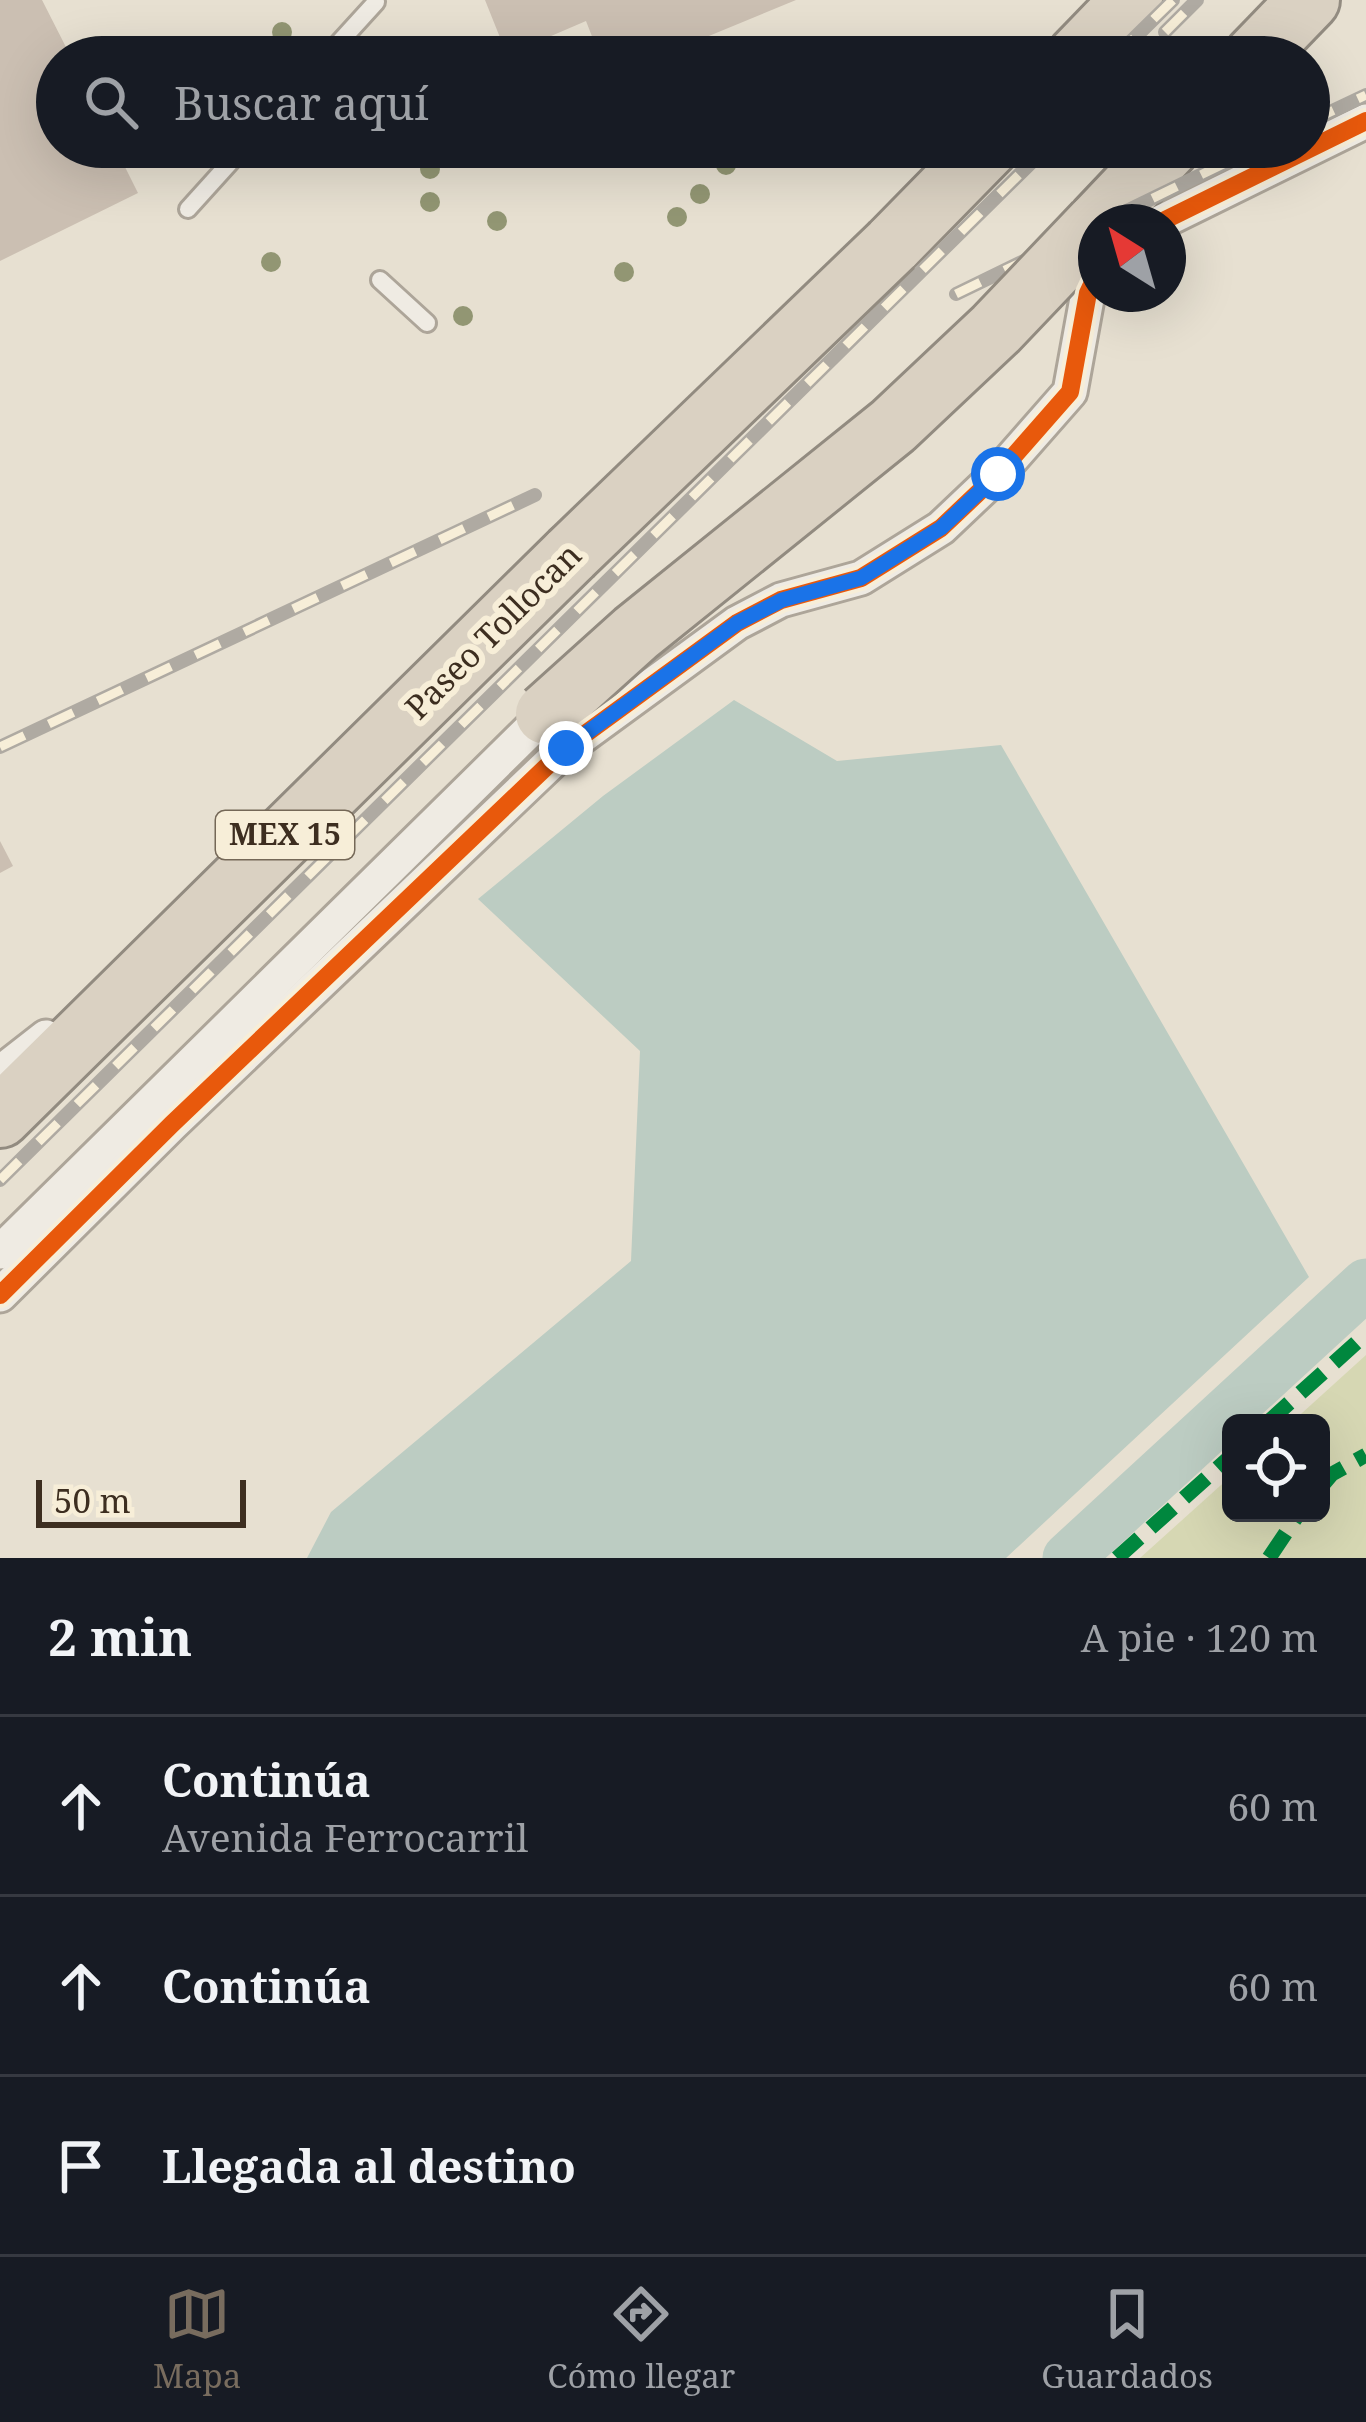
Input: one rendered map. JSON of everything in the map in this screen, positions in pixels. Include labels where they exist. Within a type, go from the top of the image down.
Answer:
[{"type":"highway","points":[[1097,36],[1132,0]]},
{"type":"highway","points":[[1275,36],[1309,0]]},
{"type":"highway","name":"Paseo Tollocan","points":[[0,1117],[967,168]]},
{"type":"highway","points":[[1115,204],[1149,168]]},
{"type":"highway","points":[[546,714],[653,618],[893,427],[1078,243]]},
{"type":"street","points":[[1330,139],[1366,121]]},
{"type":"street","points":[[1186,210],[1271,168]]},
{"type":"street","points":[[0,1295],[566,748],[737,623],[782,600],[861,578],[941,528],[998,474],[1070,392],[1085,312]]},
{"type":"street","points":[[0,1252],[546,714]]},
{"type":"street","points":[[0,1072],[45,1037],[72,1023],[102,1016]]},
{"type":"lane","points":[[345,36],[376,2]]},
{"type":"lane","points":[[188,209],[225,168]]},
{"type":"lane","points":[[380,280],[428,322]]},
{"type":"green space","points":[[1366,1355],[1366,1558],[1140,1558],[1222,1484],[1222,1522],[1330,1522],[1330,1414],[1301,1414]]},
{"type":"shaded area","points":[[734,700],[837,761],[1001,745],[1309,1277],[1006,1558],[307,1558],[331,1512],[631,1261],[640,1051],[478,899],[603,796]]},
{"type":"building","points":[[0,0],[42,0],[60,36],[36,36],[36,168],[126,168],[138,193],[0,261]]},
{"type":"building","points":[[485,0],[796,0],[709,36],[592,36],[586,21],[551,36],[499,36]]},
{"type":"building","points":[[0,841],[13,866],[0,873]]},
{"type":"waterway","points":[[1068,1558],[1366,1284]]},
{"type":"railway","points":[[1136,36],[1173,0]]},
{"type":"railway","points":[[1165,32],[1197,0]]},
{"type":"railway","points":[[1330,112],[1366,95]]},
{"type":"railway","points":[[0,1180],[1026,168]]},
{"type":"railway","points":[[1141,204],[1215,168]]},
{"type":"railway","points":[[956,294],[1078,235]]},
{"type":"railway","points":[[0,747],[535,495]]},
{"type":"marked path","points":[[1277,1414],[1366,1334]]},
{"type":"marked path","points":[[1330,1476],[1366,1455]]},
{"type":"marked path","points":[[1117,1558],[1222,1464]]},
{"type":"marked path","points":[[1269,1558],[1293,1522]]},
{"type":"cycle path","points":[[1330,139],[1366,121]]},
{"type":"cycle path","points":[[1186,210],[1271,168]]},
{"type":"cycle path","points":[[0,1295],[566,748],[737,623],[781,600],[861,578],[941,528],[998,474],[1070,392],[1085,312]]},
{"type":"route","points":[[566,748],[737,623],[782,600],[861,578],[941,528],[998,474]]}]
